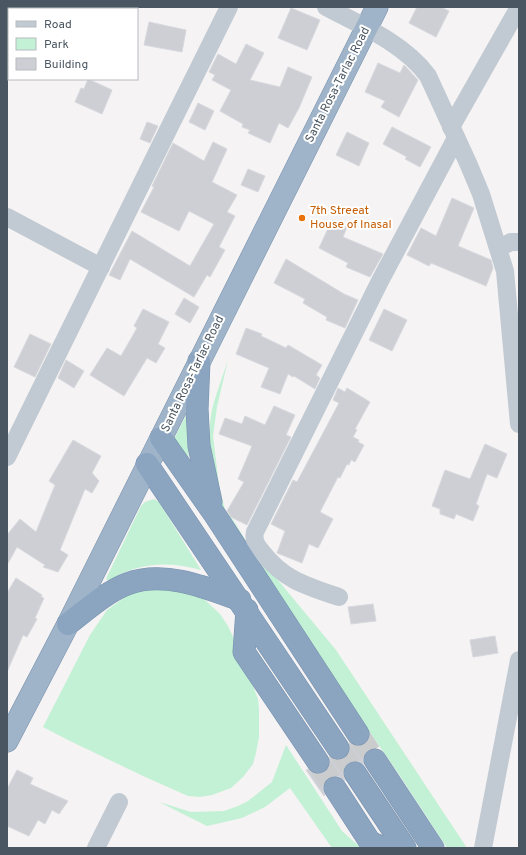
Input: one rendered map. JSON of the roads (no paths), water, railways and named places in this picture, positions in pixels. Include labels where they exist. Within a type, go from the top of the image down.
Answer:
[{"type":"highway","name":"Santa Rosa-Tarlac Road","points":[[7,741],[68,624],[377,7]]},
{"type":"highway","points":[[199,361],[199,446],[203,471],[215,515]]},
{"type":"highway","points":[[161,438],[215,515],[358,734]]},
{"type":"highway","points":[[147,464],[338,748]]},
{"type":"highway","points":[[68,624],[106,596],[126,584],[145,579],[172,580],[200,586],[243,605]]},
{"type":"highway","points":[[243,605],[244,652],[318,762]]},
{"type":"highway","points":[[375,760],[433,848]]},
{"type":"highway","points":[[355,773],[405,848]]},
{"type":"highway","points":[[335,788],[370,842],[383,848]]},
{"type":"street","points":[[7,457],[229,7]]},
{"type":"street","points":[[326,7],[367,28],[400,48],[420,65],[428,76],[481,194],[499,248],[512,275],[519,424]]},
{"type":"street","points":[[338,597],[311,588],[282,574],[257,545],[255,540],[255,532],[453,132],[519,7]]},
{"type":"street","points":[[7,217],[101,267]]},
{"type":"street","points":[[499,248],[511,242],[519,242]]},
{"type":"street","points":[[483,848],[519,660]]},
{"type":"street","points":[[96,848],[119,802]]},
{"type":"tunnel","points":[[358,734],[375,760]]},
{"type":"tunnel","points":[[338,748],[355,773]]},
{"type":"tunnel","points":[[318,762],[335,788]]},
{"type":"place","name":"7th Streeat House of Inasal","points":[[302,218]]}]
